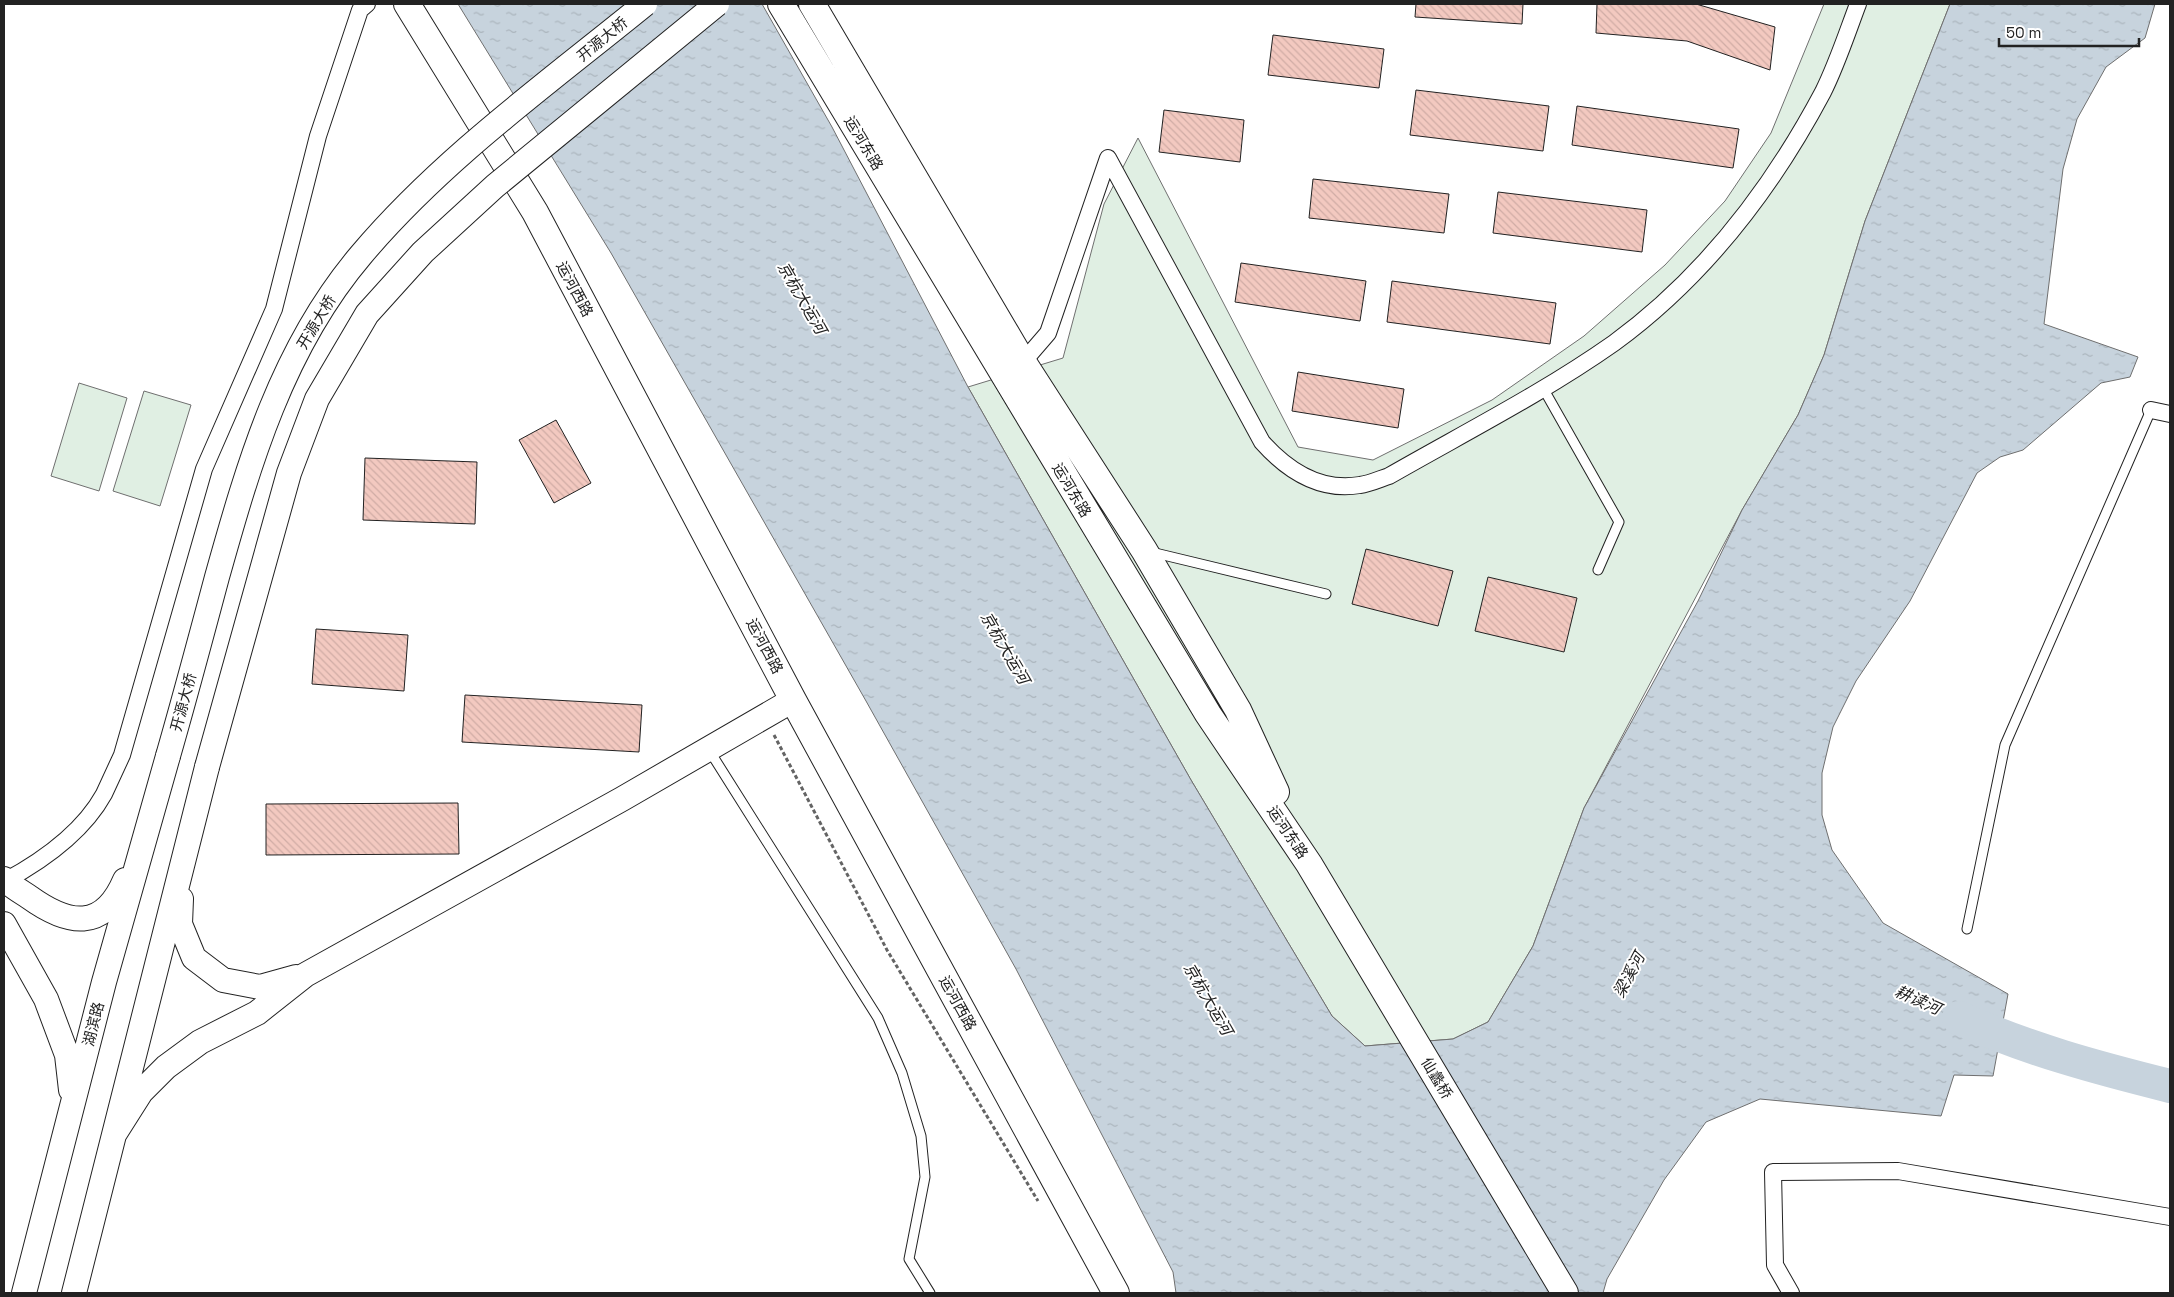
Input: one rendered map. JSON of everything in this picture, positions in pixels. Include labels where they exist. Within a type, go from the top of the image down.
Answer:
[{"type":"main road","name":"运河西路","points":[[407,4],[534,212],[793,700],[1116,1293]]},
{"type":"main road","name":"开源大桥","points":[[168,756],[246,473],[277,391],[321,309],[360,256],[408,204],[457,158],[645,4]]},
{"type":"main road","points":[[74,1293],[207,767],[290,473],[317,399],[367,314],[423,252],[495,186],[717,4]]},
{"type":"main road","name":"运河东路","points":[[780,4],[1208,714],[1309,864]]},
{"type":"main road","name":"运河东路","points":[[812,4],[1023,362],[1144,550],[1238,710],[1309,864]]},
{"type":"main road","points":[[115,1133],[141,1092],[166,1067],[200,1042],[257,1013],[305,974],[793,700]]},
{"type":"main road","name":"湖滨路","points":[[24,1293],[104,982],[168,756]]},
{"type":"main road","points":[[4,880],[49,911],[80,921],[104,912],[121,889],[148,826]]},
{"type":"main road","points":[[183,860],[180,924],[194,958],[223,980],[260,987],[305,974]]},
{"type":"main road","name":"仙蠡桥","points":[[1309,864],[1565,1293]]},
{"type":"main road","points":[[4,924],[46,999],[67,1055],[73,1104]]},
{"type":"street","points":[[4,880],[52,852],[80,825],[103,796],[122,755],[204,469],[274,309],[318,136],[360,10],[367,4]]},
{"type":"street","points":[[1023,362],[1048,333],[1108,158],[1262,442],[1281,463],[1307,478],[1332,485],[1359,486],[1389,476],[1543,388],[1615,342],[1666,302],[1715,250],[1757,198],[1819,98],[1858,4]]},
{"type":"street","points":[[2151,410],[2170,414]]},
{"type":"street","points":[[1791,1293],[1775,1265],[1773,1172],[1898,1171],[2170,1217]]},
{"type":"lane","points":[[1543,388],[1618,522],[1598,570]]},
{"type":"lane","points":[[1967,929],[2005,745],[2151,410]]},
{"type":"lane","points":[[1144,550],[1326,594]]},
{"type":"lane","points":[[708,749],[878,1018],[902,1072],[921,1136],[925,1177],[909,1259],[930,1293]]},
{"type":"path","points":[[764,717],[887,950],[1043,1208]]},
{"type":"green space","points":[[1824,4],[1950,4],[1865,221],[1824,355],[1798,415],[1742,510],[1584,808],[1533,946],[1488,1022],[1453,1039],[1365,1046],[1332,1016],[1191,780],[968,387],[1063,358],[1104,204],[1138,138],[1298,447],[1373,460],[1492,400],[1584,336],[1665,265],[1725,201],[1771,133]]},
{"type":"green space","points":[[79,383],[127,398],[99,491],[51,476]]},
{"type":"green space","points":[[144,391],[191,405],[160,506],[113,491]]},
{"type":"water","points":[[458,4],[762,4],[832,127],[968,387],[1191,780],[1332,1016],[1365,1046],[1453,1039],[1488,1022],[1533,946],[1584,808],[1698,601],[1742,510],[1798,415],[1824,355],[1865,221],[1950,4],[2155,4],[2145,38],[2106,67],[2077,119],[2063,169],[2044,324],[2138,357],[2130,377],[2101,383],[2023,450],[2000,457],[1977,473],[1910,601],[1856,681],[1833,727],[1822,773],[1822,815],[1832,850],[1883,923],[2008,994],[1993,1076],[1954,1075],[1941,1116],[1760,1099],[1706,1122],[1664,1180],[1607,1279],[1603,1293],[1176,1293],[1173,1272],[1016,969],[611,253]]},
{"type":"building","points":[[1416,4],[1523,4],[1522,24],[1415,17]]},
{"type":"building","points":[[1597,4],[1696,4],[1775,27],[1770,70],[1687,41],[1596,33]]},
{"type":"building","points":[[1273,35],[1384,49],[1379,88],[1268,75]]},
{"type":"building","points":[[1416,90],[1549,106],[1543,151],[1410,135]]},
{"type":"building","points":[[1577,106],[1739,129],[1733,168],[1572,145]]},
{"type":"building","points":[[1164,110],[1244,120],[1240,162],[1159,152]]},
{"type":"building","points":[[1313,179],[1449,194],[1444,233],[1309,218]]},
{"type":"building","points":[[1498,192],[1647,210],[1642,252],[1493,233]]},
{"type":"building","points":[[1241,263],[1366,281],[1360,321],[1235,302]]},
{"type":"building","points":[[1392,281],[1556,303],[1550,344],[1387,322]]},
{"type":"building","points":[[1298,372],[1404,389],[1398,428],[1292,411]]},
{"type":"building","points":[[556,420],[591,483],[554,503],[519,440]]},
{"type":"building","points":[[365,458],[477,462],[475,524],[363,520]]},
{"type":"building","points":[[1366,549],[1453,571],[1438,626],[1352,604]]},
{"type":"building","points":[[1488,577],[1577,598],[1564,652],[1475,631]]},
{"type":"building","points":[[316,629],[408,635],[404,691],[312,684]]},
{"type":"building","points":[[465,695],[642,705],[639,752],[462,742]]},
{"type":"building","points":[[458,803],[459,854],[266,855],[266,804]]},
{"type":"waterway","name":"耕读河","points":[[1959,1018],[2037,1048],[2090,1065],[2170,1086]]},
{"type":"water label","name":"京杭大运河","points":[[802,298]]},
{"type":"water label","name":"京杭大运河","points":[[1005,648]]},
{"type":"water label","name":"梁溪河","points":[[1629,975]]},
{"type":"water label","name":"京杭大运河","points":[[1208,999]]}]
